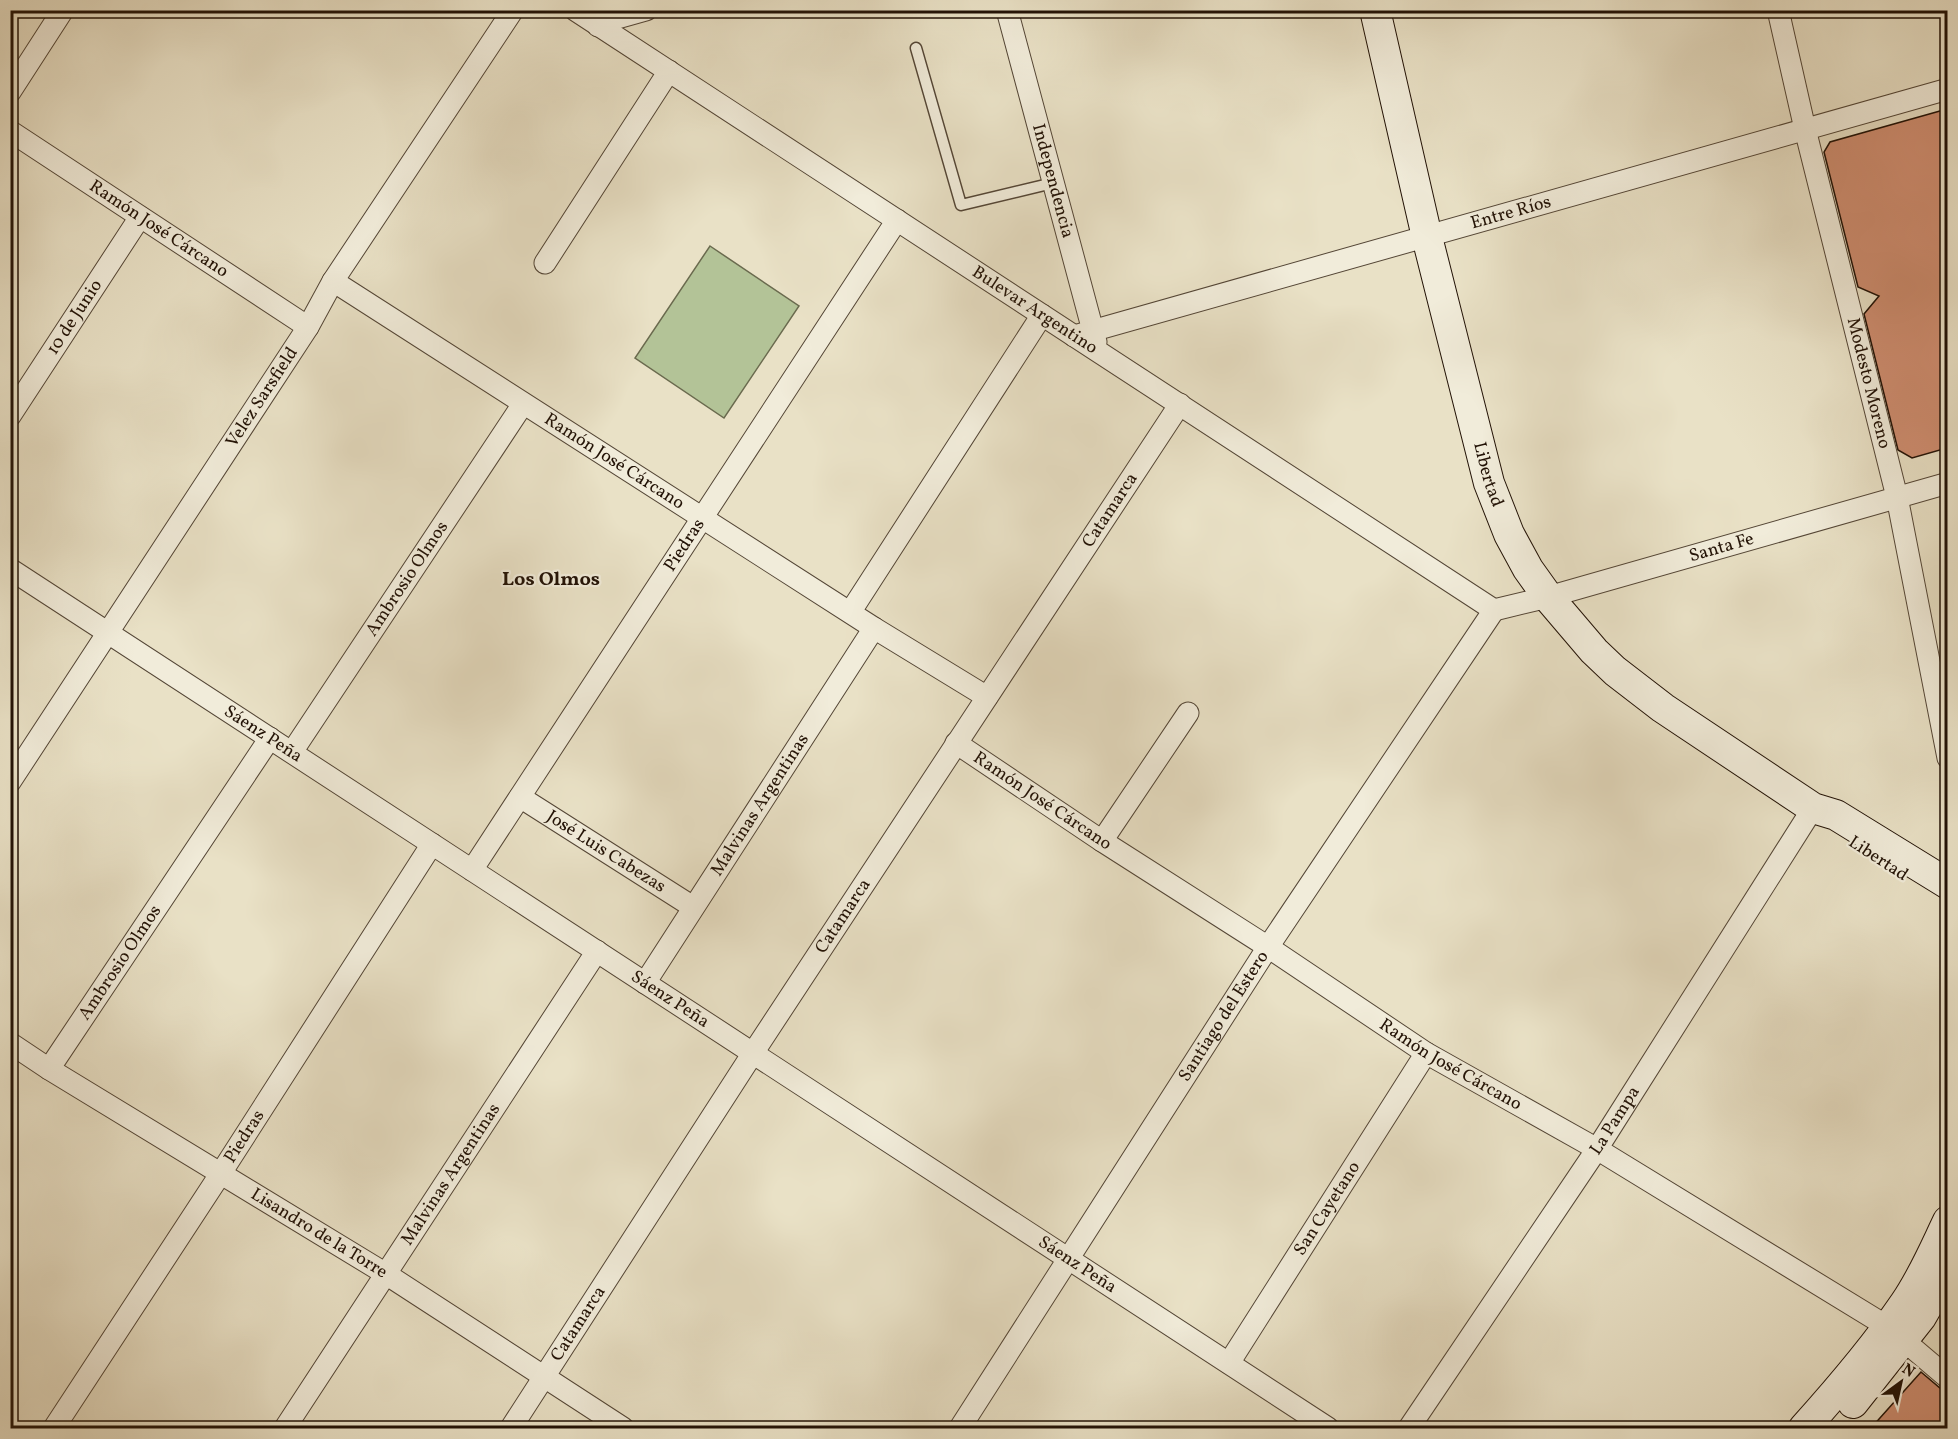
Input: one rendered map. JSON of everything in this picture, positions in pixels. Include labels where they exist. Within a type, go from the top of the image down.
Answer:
[{"type":"main road","name":"Libertad","points":[[1375,10],[1427,237],[1489,483],[1509,534],[1528,568],[1548,597],[1594,651],[1637,689],[1813,808],[1829,827],[1947,905]]},
{"type":"main road","name":"Libertad","points":[[1813,808],[1836,815],[1947,884]]},
{"type":"main road","points":[[1832,1428],[1896,1333],[1906,1301],[1922,1274],[1947,1221]]},
{"type":"main road","points":[[1804,1428],[1896,1333],[1921,1317],[1947,1270]]},
{"type":"street","points":[[10,92],[63,10]]},
{"type":"street","name":"Velez Sarsfield","points":[[10,782],[308,327],[333,281],[513,10]]},
{"type":"street","name":"Bulevar Argentino","points":[[575,10],[608,18],[669,71],[1042,315],[1083,333]]},
{"type":"street","points":[[608,18],[646,10]]},
{"type":"street","name":"Independencia","points":[[1007,10],[1053,183],[1083,333],[1098,351]]},
{"type":"street","name":"Modesto Moreno","points":[[1778,10],[1805,129],[1897,497],[1947,758]]},
{"type":"street","points":[[545,263],[669,71]]},
{"type":"street","name":"Entre Ríos","points":[[1083,333],[1947,89]]},
{"type":"street","name":"Ramón José Cárcano","points":[[10,131],[308,327]]},
{"type":"street","name":"10 de Junio","points":[[10,416],[140,217]]},
{"type":"street","name":"Piedras","points":[[472,870],[897,220]]},
{"type":"street","name":"Ramón José Cárcano","points":[[333,281],[987,698]]},
{"type":"street","points":[[851,612],[1042,315]]},
{"type":"street","name":"Bulevar Argentino","points":[[1098,351],[1494,610]]},
{"type":"street","name":"Ambrosio Olmos","points":[[292,752],[523,404]]},
{"type":"street","name":"Catamarca","points":[[511,1428],[753,1053],[1180,404]]},
{"type":"street","name":"Santa Fe","points":[[1494,610],[1548,597],[1947,483]]},
{"type":"street","name":"Sáenz Peña","points":[[10,569],[1329,1428]]},
{"type":"street","name":"Santiago del Estero","points":[[960,1428],[1268,947],[1494,610]]},
{"type":"street","name":"Malvinas Argentinas","points":[[645,983],[874,628]]},
{"type":"street","points":[[1102,842],[1188,713]]},
{"type":"street","name":"Ambrosio Olmos","points":[[49,1069],[270,738]]},
{"type":"street","name":"Ramón José Cárcano","points":[[956,743],[1102,842],[1268,947],[1426,1053],[1597,1149],[1896,1333],[1947,1378]]},
{"type":"street","name":"José Luis Cabezas","points":[[520,796],[693,907]]},
{"type":"street","name":"La Pampa","points":[[1409,1428],[1597,1149],[1813,808]]},
{"type":"street","name":"Piedras","points":[[54,1428],[432,844]]},
{"type":"street","name":"Malvinas Argentinas","points":[[285,1428],[597,951]]},
{"type":"street","name":"Lisandro de la Torre","points":[[10,1043],[386,1274],[623,1428]]},
{"type":"street","name":"San Cayetano","points":[[1229,1364],[1426,1053]]},
{"type":"lane","points":[[916,48],[960,205],[1053,183]]},
{"type":"green space","points":[[710,246],[799,306],[724,418],[635,358]]},
{"type":"building","points":[[1947,109],[1947,448],[1912,458],[1898,450],[1864,314],[1879,296],[1858,287],[1824,152],[1830,142]]},
{"type":"building","points":[[1921,1372],[1947,1391],[1947,1428],[1871,1428]]},
{"type":"district","name":"Los Olmos","points":[[551,580]]}]
